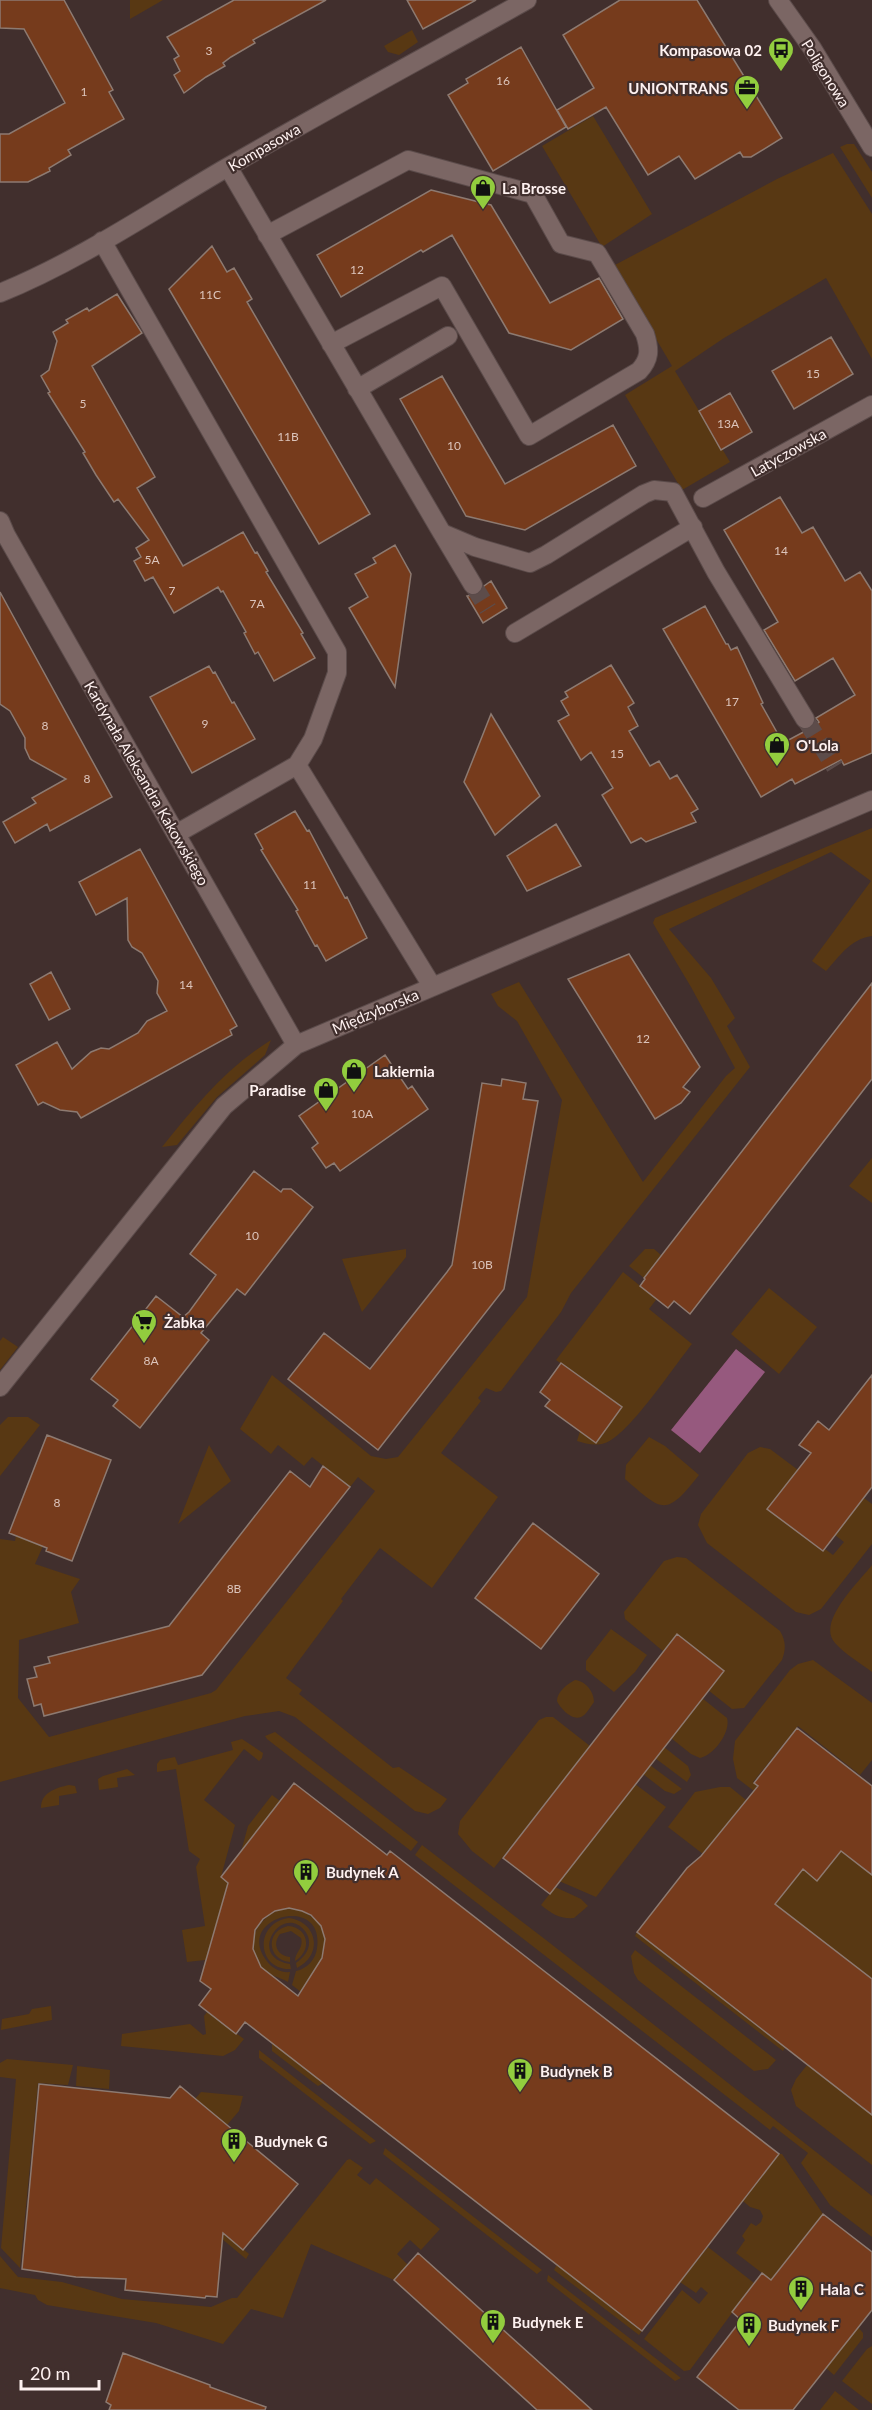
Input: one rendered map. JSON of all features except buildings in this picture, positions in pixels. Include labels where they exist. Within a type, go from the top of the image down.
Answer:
[{"type":"street","name":"Kompasowa","points":[[0,293],[29,281],[102,241],[228,167],[528,0]]},
{"type":"street","name":"Poligonowa","points":[[778,0],[812,48],[872,147]]},
{"type":"street","points":[[267,235],[408,160],[533,194],[561,243],[597,253],[645,334],[649,348],[648,362],[639,371],[530,436],[442,286],[331,344]]},
{"type":"street","points":[[228,167],[473,585]]},
{"type":"street","points":[[102,241],[337,652],[337,673],[313,739],[297,765],[176,834]]},
{"type":"street","points":[[357,388],[448,336]]},
{"type":"street","name":"Latyczowska","points":[[703,498],[872,405]]},
{"type":"street","points":[[442,532],[475,546],[530,563],[644,494],[662,490],[673,492],[716,572],[805,719]]},
{"type":"street","name":"Kardynała Aleksandra Kakowskiego","points":[[0,521],[296,1045]]},
{"type":"street","points":[[515,633],[693,527]]},
{"type":"street","points":[[297,765],[432,986]]},
{"type":"street","name":"Międzyborska","points":[[0,1387],[224,1106],[296,1045],[872,800]]},
{"type":"shaded area","points":[[130,0],[163,0],[130,19]]},
{"type":"shaded area","points":[[412,30],[418,42],[399,55],[388,52],[384,46]]},
{"type":"shaded area","points":[[593,116],[652,214],[602,247],[542,146]]},
{"type":"shaded area","points":[[854,144],[872,172],[872,198],[840,147]]},
{"type":"shaded area","points":[[833,153],[872,214],[872,359],[826,278],[724,338],[675,371],[730,462],[682,490],[625,395],[672,366],[613,266],[777,179]]},
{"type":"shaded area","points":[[872,828],[872,936],[851,944],[826,971],[812,961],[871,881],[831,852],[669,929],[711,978],[735,1018],[727,1026],[750,1067],[571,1293],[561,1312],[501,1391],[496,1392],[486,1388],[478,1398],[481,1401],[441,1453],[498,1497],[432,1588],[380,1548],[286,1678],[302,1690],[299,1694],[393,1768],[399,1767],[447,1799],[440,1808],[428,1814],[415,1811],[295,1717],[279,1711],[245,1716],[0,1782],[0,1539],[15,1541],[16,1536],[43,1546],[35,1564],[80,1579],[71,1592],[79,1623],[19,1640],[18,1698],[49,1737],[211,1693],[216,1690],[375,1491],[358,1477],[350,1487],[312,1457],[304,1466],[278,1445],[271,1454],[240,1429],[272,1375],[371,1456],[386,1459],[398,1457],[527,1297],[562,1100],[517,1021],[498,1006],[491,994],[519,982],[643,1182],[726,1076],[735,1068],[653,923],[655,918]]},
{"type":"shaded area","points":[[271,1040],[265,1055],[217,1097],[177,1145],[162,1147],[225,1075]]},
{"type":"shaded area","points":[[872,1158],[872,1203],[849,1186]]},
{"type":"shaded area","points":[[406,1249],[406,1257],[362,1312],[342,1259]]},
{"type":"shaded area","points":[[645,1249],[654,1249],[661,1255],[644,1278],[629,1266]]},
{"type":"shaded area","points":[[623,1272],[649,1293],[662,1292],[649,1309],[692,1344],[626,1428],[605,1443],[595,1444],[584,1443],[577,1441],[580,1431],[596,1443],[621,1407],[556,1360]]},
{"type":"shaded area","points":[[769,1288],[817,1327],[779,1374],[731,1334]]},
{"type":"shaded area","points":[[3,1337],[18,1347],[0,1370],[0,1341]]},
{"type":"shaded area","points":[[736,1349],[765,1372],[700,1453],[671,1430]]},
{"type":"shaded area","points":[[8,1417],[28,1417],[40,1425],[0,1476],[0,1425]]},
{"type":"shaded area","points":[[649,1437],[665,1446],[699,1475],[679,1498],[664,1505],[648,1498],[625,1479],[626,1465]]},
{"type":"shaded area","points":[[209,1445],[231,1481],[178,1524]]},
{"type":"shaded area","points":[[760,1447],[770,1449],[798,1470],[768,1509],[822,1551],[825,1549],[833,1555],[844,1542],[835,1535],[864,1498],[872,1504],[872,1544],[821,1609],[809,1615],[796,1612],[707,1543],[698,1525],[701,1514],[748,1453]]},
{"type":"shaded area","points":[[677,1557],[686,1558],[780,1631],[782,1635],[785,1645],[782,1660],[744,1708],[732,1709],[708,1690],[724,1671],[677,1634],[664,1652],[625,1619],[624,1612],[664,1561]]},
{"type":"shaded area","points":[[872,1565],[872,1672],[835,1643],[831,1634],[831,1624],[842,1602]]},
{"type":"shaded area","points":[[611,1629],[647,1655],[635,1672],[614,1692],[586,1670],[586,1661]]},
{"type":"shaded area","points":[[813,1660],[872,1703],[872,1760],[860,1775],[798,1726],[753,1782],[758,1786],[754,1791],[737,1778],[733,1759],[735,1741],[790,1670],[798,1664]]},
{"type":"shaded area","points":[[575,1680],[588,1687],[594,1702],[585,1714],[578,1718],[567,1713],[557,1701],[563,1689]]},
{"type":"shaded area","points":[[702,1698],[727,1718],[728,1724],[716,1748],[700,1758],[691,1754],[671,1738]]},
{"type":"shaded area","points":[[553,1717],[590,1746],[494,1868],[472,1851],[458,1834],[460,1821],[539,1720]]},
{"type":"shaded area","points":[[275,1732],[418,1842],[411,1851],[265,1736]]},
{"type":"shaded area","points":[[242,1739],[263,1753],[262,1758],[259,1761],[244,1749],[204,1800],[235,1825],[221,1877],[228,1883],[200,1981],[205,1960],[187,1962],[182,1930],[205,1926],[196,1867],[200,1859],[189,1851],[176,1769],[157,1772],[157,1764],[160,1760],[175,1757],[178,1765],[233,1750],[231,1742]]},
{"type":"shaded area","points":[[664,1747],[688,1766],[691,1775],[687,1782],[655,1758]]},
{"type":"shaded area","points":[[650,1765],[682,1789],[674,1794],[665,1791],[643,1774]]},
{"type":"shaded area","points":[[127,1769],[135,1775],[117,1778],[118,1787],[99,1790],[98,1779]]},
{"type":"shaded area","points":[[635,1784],[666,1807],[596,1897],[559,1881]]},
{"type":"shaded area","points":[[69,1785],[75,1786],[77,1793],[59,1796],[59,1805],[41,1808],[46,1794]]},
{"type":"shaded area","points":[[730,1787],[746,1800],[703,1854],[668,1827],[695,1792]]},
{"type":"shaded area","points":[[272,1795],[280,1801],[241,1852],[248,1826]]},
{"type":"shaded area","points":[[422,1845],[872,2196],[872,2237],[830,2205],[801,2163],[808,2153],[773,2126],[770,2130],[415,1855]]},
{"type":"shaded area","points":[[838,1849],[872,1875],[872,1979],[775,1904],[803,1869],[817,1881],[835,1858]]},
{"type":"shaded area","points":[[555,1887],[581,1899],[588,1906],[574,1918],[564,1918],[553,1913],[541,1905]]},
{"type":"shaded area","points":[[284,1908],[304,1912],[312,1917],[323,1931],[325,1940],[322,1959],[301,1992],[292,1985],[296,1971],[310,1963],[317,1948],[316,1931],[308,1921],[296,1916],[282,1917],[270,1923],[262,1932],[259,1945],[266,1960],[276,1969],[290,1972],[288,1982],[263,1969],[252,1948],[253,1939],[261,1923]]},
{"type":"shaded area","points":[[289,1918],[306,1926],[314,1940],[311,1955],[297,1968],[296,1963],[306,1953],[309,1945],[305,1931],[296,1924],[287,1923],[272,1934],[269,1943],[271,1952],[277,1960],[290,1964],[291,1969],[280,1968],[271,1963],[264,1946],[269,1928]]},
{"type":"shaded area","points":[[288,1926],[300,1930],[306,1940],[304,1951],[295,1961],[301,1938],[291,1931],[280,1934],[276,1942],[277,1949],[290,1957],[290,1962],[277,1956],[272,1945],[275,1933]]},
{"type":"shaded area","points":[[637,1932],[785,2048],[783,2051],[635,1936]]},
{"type":"shaded area","points":[[635,1950],[776,2060],[768,2069],[754,2071],[638,1980],[634,1973],[631,1956]]},
{"type":"shaded area","points":[[51,2006],[52,2020],[1,2030],[2,2019],[29,2014],[32,2009]]},
{"type":"shaded area","points":[[207,2012],[244,2039],[235,2050],[223,2056],[121,2046],[122,2034],[190,2024],[203,2035],[206,2034],[204,2016]]},
{"type":"shaded area","points":[[272,2043],[324,2083],[318,2086],[272,2051]]},
{"type":"shaded area","points":[[259,2050],[376,2141],[370,2144],[259,2058]]},
{"type":"shaded area","points":[[7,2059],[73,2065],[68,2085],[38,2083],[20,2268],[1,2248],[16,2079],[0,2077],[0,2063]]},
{"type":"shaded area","points":[[807,2065],[872,2115],[872,2165],[796,2106],[791,2090]]},
{"type":"shaded area","points":[[77,2066],[110,2070],[109,2089],[76,2086]]},
{"type":"shaded area","points":[[201,2092],[243,2096],[239,2111],[227,2125],[204,2106],[168,2188],[249,2254],[246,2259],[166,2192],[173,2125]]},
{"type":"shaded area","points":[[385,2148],[542,2270],[537,2274],[383,2154]]},
{"type":"shaded area","points":[[779,2154],[782,2154],[823,2214],[771,2280],[736,2253],[745,2240],[742,2236],[751,2223],[756,2226],[761,2222],[763,2216],[760,2210],[750,2207],[743,2201]]},
{"type":"shaded area","points":[[350,2159],[363,2168],[357,2175],[370,2185],[376,2178],[440,2229],[421,2250],[410,2240],[397,2254],[408,2265],[394,2280],[311,2244],[283,2318],[251,2309],[223,2344],[156,2323],[47,2305],[38,2300],[35,2295],[0,2288],[0,2256],[18,2277],[62,2282],[122,2299],[211,2307],[237,2298]]},
{"type":"shaded area","points":[[708,2247],[754,2283],[690,2370],[684,2371],[644,2339],[682,2290],[699,2304],[708,2293],[701,2287],[696,2293],[680,2282]]},
{"type":"shaded area","points":[[557,2264],[642,2331],[639,2335],[554,2270]]},
{"type":"shaded area","points":[[548,2275],[681,2378],[675,2381],[547,2281]]},
{"type":"shaded area","points":[[858,2327],[863,2333],[863,2338],[834,2375],[826,2368]]},
{"type":"shaded area","points":[[872,2346],[872,2404],[842,2381],[867,2349]]},
{"type":"shaded area","points":[[835,2391],[859,2410],[820,2410]]},
{"type":"tunnel","points":[[473,585],[488,609]]},
{"type":"tunnel","points":[[805,719],[835,767]]},
{"type":"place","name":"Kompasowa 02","points":[[781,73]]},
{"type":"place","name":"UNIONTRANS","points":[[747,111]]},
{"type":"place","name":"La Brosse","points":[[483,211]]},
{"type":"place","name":"O'Lola","points":[[777,768]]},
{"type":"place","name":"Lakiernia","points":[[354,1094]]},
{"type":"place","name":"Paradise","points":[[326,1113]]},
{"type":"place","name":"Żabka","points":[[144,1345]]},
{"type":"place","name":"Budynek A","points":[[306,1895]]},
{"type":"place","name":"Budynek B","points":[[520,2094]]},
{"type":"place","name":"Budynek G","points":[[234,2164]]},
{"type":"place","name":"Hala C","points":[[801,2312]]},
{"type":"place","name":"Budynek E","points":[[493,2345]]},
{"type":"place","name":"Budynek F","points":[[749,2348]]}]
